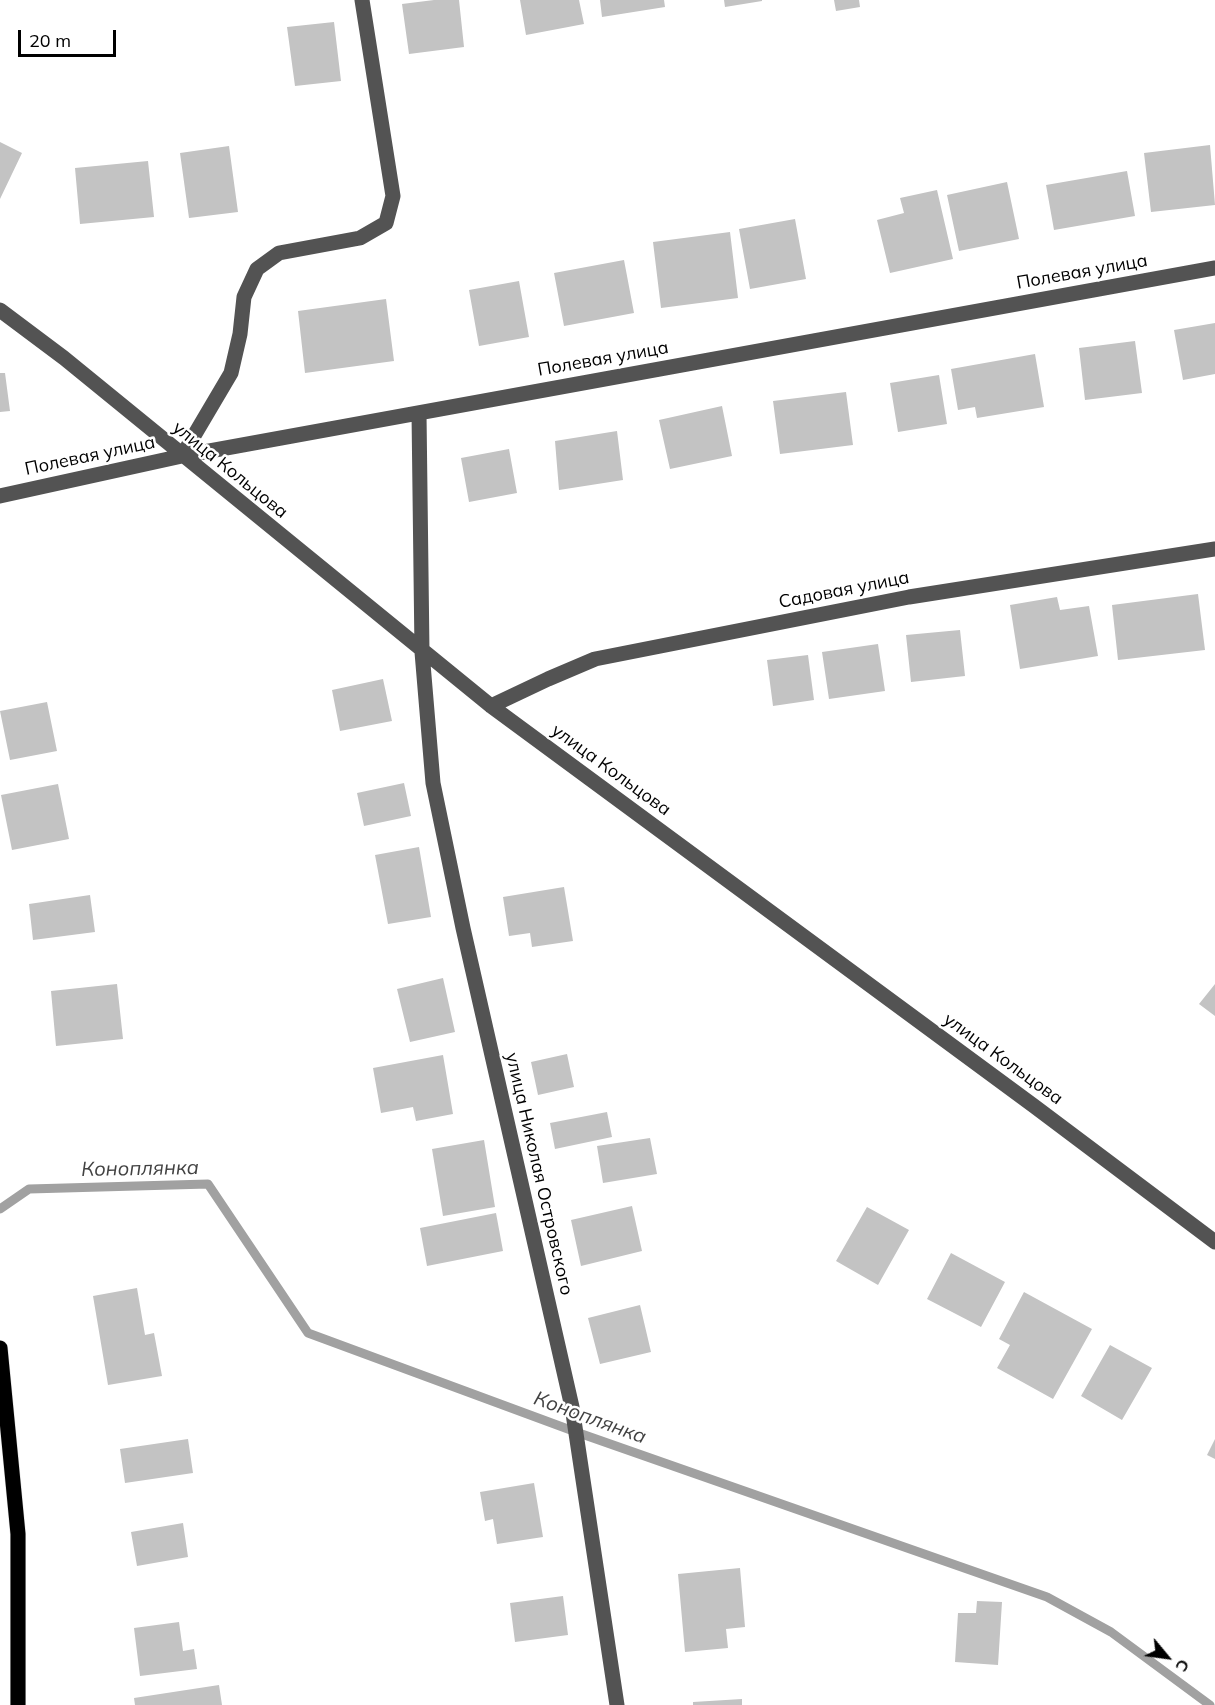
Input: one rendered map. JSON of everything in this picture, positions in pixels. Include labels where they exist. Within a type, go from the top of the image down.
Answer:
[{"type":"main road","points":[[0,1348],[18,1534],[18,1705]]},
{"type":"street","points":[[182,456],[231,373],[240,334],[244,297],[257,269],[279,253],[360,238],[386,223],[393,196],[362,0]]},
{"type":"street","name":"Полевая улица","points":[[0,496],[182,456],[1215,268]]},
{"type":"street","name":"улица Кольцова","points":[[0,310],[64,358],[491,706],[1215,1242]]},
{"type":"street","name":"улица Николая Островского","points":[[419,413],[422,652],[433,783],[465,940],[572,1407],[617,1705]]},
{"type":"street","name":"Садовая улица","points":[[491,706],[595,659],[909,597],[1215,549]]},
{"type":"building","points":[[459,0],[464,47],[409,54],[402,4]]},
{"type":"building","points":[[520,0],[579,0],[584,24],[526,35]]},
{"type":"building","points":[[600,0],[664,0],[665,7],[602,17]]},
{"type":"building","points":[[724,0],[762,0],[762,1],[725,7]]},
{"type":"building","points":[[834,0],[859,0],[860,7],[836,11]]},
{"type":"building","points":[[334,22],[341,81],[295,86],[287,27]]},
{"type":"building","points":[[0,142],[22,153],[0,199]]},
{"type":"building","points":[[1210,145],[1215,205],[1151,212],[1144,153]]},
{"type":"building","points":[[229,146],[238,212],[189,218],[180,153]]},
{"type":"building","points":[[148,161],[154,217],[80,224],[75,168]]},
{"type":"building","points":[[1127,171],[1135,216],[1054,230],[1046,185]]},
{"type":"building","points":[[1007,182],[1019,239],[959,251],[947,195]]},
{"type":"building","points":[[937,190],[953,259],[890,273],[877,220],[904,213],[900,198]]},
{"type":"building","points":[[795,219],[806,279],[750,289],[739,229]]},
{"type":"building","points":[[730,232],[738,298],[661,308],[653,242]]},
{"type":"building","points":[[624,260],[634,313],[564,326],[554,273]]},
{"type":"building","points":[[519,281],[529,337],[479,346],[469,290]]},
{"type":"building","points":[[386,299],[394,361],[305,373],[298,311]]},
{"type":"building","points":[[1215,323],[1215,374],[1183,380],[1174,330]]},
{"type":"building","points":[[1135,341],[1142,393],[1085,400],[1079,348]]},
{"type":"building","points":[[1035,354],[1044,407],[977,418],[975,407],[958,410],[951,369]]},
{"type":"building","points":[[0,373],[5,373],[10,411],[0,412]]},
{"type":"building","points":[[939,375],[947,424],[898,432],[890,383]]},
{"type":"building","points":[[846,392],[853,445],[780,454],[773,401]]},
{"type":"building","points":[[722,406],[732,456],[670,469],[659,420]]},
{"type":"building","points":[[617,431],[623,480],[559,490],[555,441]]},
{"type":"building","points":[[509,449],[517,493],[469,502],[461,458]]},
{"type":"building","points":[[1198,594],[1205,650],[1118,660],[1112,605]]},
{"type":"building","points":[[1057,597],[1060,610],[1089,606],[1098,656],[1020,669],[1010,605]]},
{"type":"building","points":[[960,630],[965,676],[911,682],[906,635]]},
{"type":"building","points":[[878,644],[885,691],[829,699],[822,652]]},
{"type":"building","points":[[808,655],[814,700],[773,706],[767,660]]},
{"type":"building","points":[[383,679],[392,721],[340,731],[332,690]]},
{"type":"building","points":[[47,702],[57,751],[10,760],[0,711]]},
{"type":"building","points":[[404,783],[411,816],[364,826],[357,793]]},
{"type":"building","points":[[58,784],[69,839],[12,850],[1,795]]},
{"type":"building","points":[[419,847],[431,917],[388,924],[375,855]]},
{"type":"building","points":[[564,887],[573,941],[532,947],[530,933],[509,936],[503,897]]},
{"type":"building","points":[[90,895],[95,932],[33,940],[29,904]]},
{"type":"building","points":[[443,978],[455,1032],[410,1042],[397,989]]},
{"type":"building","points":[[117,984],[123,1039],[56,1046],[51,991]]},
{"type":"building","points":[[1215,984],[1215,1016],[1199,1004]]},
{"type":"building","points":[[567,1054],[574,1087],[538,1095],[531,1062]]},
{"type":"building","points":[[443,1055],[453,1114],[416,1121],[413,1107],[381,1113],[373,1068]]},
{"type":"building","points":[[607,1112],[612,1137],[555,1149],[550,1123]]},
{"type":"building","points":[[650,1138],[657,1174],[603,1183],[597,1146]]},
{"type":"building","points":[[484,1140],[495,1207],[443,1216],[432,1149]]},
{"type":"building","points":[[632,1206],[642,1251],[581,1266],[571,1220]]},
{"type":"building","points":[[867,1207],[909,1230],[878,1285],[836,1261]]},
{"type":"building","points":[[496,1213],[503,1251],[427,1266],[420,1228]]},
{"type":"building","points":[[951,1253],[1005,1282],[981,1327],[927,1299]]},
{"type":"building","points":[[137,1288],[145,1335],[154,1333],[162,1376],[108,1385],[93,1296]]},
{"type":"building","points":[[1024,1292],[1092,1329],[1053,1399],[997,1368],[1010,1345],[999,1339]]},
{"type":"building","points":[[640,1305],[651,1352],[600,1364],[588,1318]]},
{"type":"building","points":[[1110,1345],[1152,1368],[1122,1420],[1081,1396]]},
{"type":"building","points":[[188,1439],[193,1473],[125,1483],[120,1449]]},
{"type":"building","points":[[1215,1439],[1215,1459],[1207,1455]]},
{"type":"building","points":[[534,1483],[543,1537],[497,1544],[493,1519],[485,1521],[480,1492]]},
{"type":"building","points":[[183,1523],[188,1557],[137,1566],[131,1532]]},
{"type":"building","points":[[740,1568],[745,1627],[726,1629],[728,1648],[685,1652],[678,1574]]},
{"type":"building","points":[[563,1596],[568,1635],[515,1642],[510,1603]]},
{"type":"building","points":[[977,1601],[1002,1602],[998,1665],[955,1662],[958,1613],[976,1613]]},
{"type":"building","points":[[179,1622],[183,1651],[194,1649],[197,1669],[140,1676],[134,1628]]},
{"type":"building","points":[[219,1685],[222,1705],[135,1705],[134,1698]]},
{"type":"building","points":[[742,1699],[742,1705],[693,1705],[693,1702]]},
{"type":"waterway","name":"Коноплянка","points":[[0,1209],[29,1189],[208,1184],[308,1333],[576,1432],[1047,1597],[1111,1632],[1210,1705]]}]
